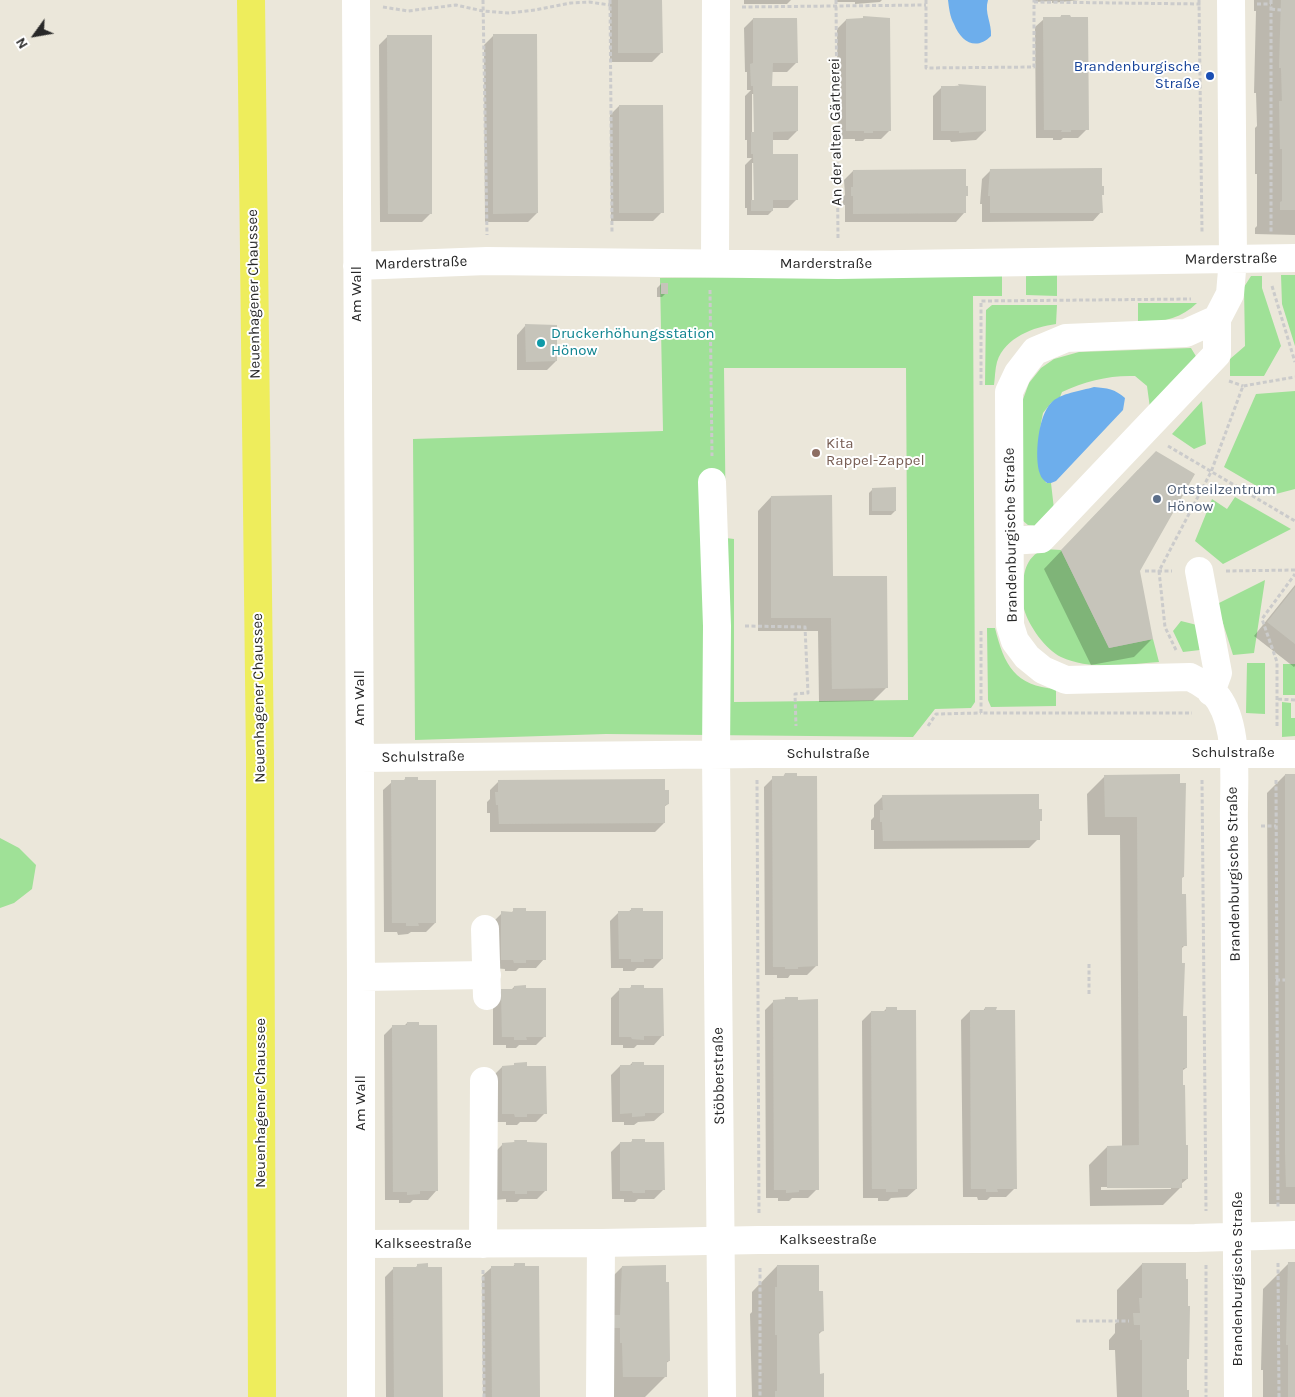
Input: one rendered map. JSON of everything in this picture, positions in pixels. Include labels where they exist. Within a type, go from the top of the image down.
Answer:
[{"type":"main road","name":"Neuenhagener Chaussee","points":[[252,0],[260,761],[262,1397]]},
{"type":"street","points":[[1010,541],[1041,539],[1217,354],[1217,319],[1230,294],[1233,259],[1231,0]]},
{"type":"street","name":"Am Wall","points":[[361,1397],[361,977],[356,266],[368,3]]},
{"type":"street","points":[[715,262],[716,3]]},
{"type":"street","name":"Marderstraße","points":[[356,266],[487,261],[715,262],[838,265],[1283,258]]},
{"type":"street","name":"Brandenburgische Straße","points":[[1217,319],[1186,333],[1066,338],[1035,351],[1018,373],[1009,392],[1010,625],[1015,641],[1027,657],[1043,670],[1066,680],[1190,677],[1201,683],[1220,700],[1230,725],[1233,752],[1238,1397]]},
{"type":"street","name":"Stöbberstraße","points":[[712,482],[717,626],[716,755],[722,1397]]},
{"type":"street","points":[[1199,571],[1218,673],[1211,692]]},
{"type":"street","name":"Schulstraße","points":[[360,758],[757,754],[1285,753]]},
{"type":"street","points":[[361,977],[487,986],[485,928]]},
{"type":"street","points":[[483,1244],[484,1081]]},
{"type":"street","name":"Kalkseestraße","points":[[361,1244],[1206,1238],[1286,1235]]},
{"type":"street","points":[[600,1397],[601,1243]]},
{"type":"path","points":[[483,0],[487,261]]},
{"type":"path","points":[[610,0],[612,262]]},
{"type":"path","name":"An der alten Gärtnerei","points":[[836,0],[838,265]]},
{"type":"path","points":[[926,0],[926,68],[1034,68],[1034,1],[1199,2],[1202,259]]},
{"type":"path","points":[[1271,0],[1283,258],[1272,289],[1295,362]]},
{"type":"path","points":[[368,3],[408,11],[456,5],[483,11],[509,13],[535,10],[571,2],[610,5]]},
{"type":"path","points":[[716,3],[836,6],[926,5]]},
{"type":"path","points":[[1271,9],[1281,10]]},
{"type":"path","points":[[712,482],[710,279],[715,262]]},
{"type":"path","points":[[1179,657],[1165,627],[1159,571],[1211,472],[1243,386],[1295,377]]},
{"type":"path","points":[[1144,431],[1295,521]]},
{"type":"path","points":[[1279,1397],[1286,1235],[1276,980],[1285,753],[1278,699],[1277,662],[1262,620],[1295,574]]},
{"type":"path","points":[[717,626],[805,627],[808,693],[796,694],[796,754]]},
{"type":"path","points":[[1278,699],[1295,700]]},
{"type":"path","points":[[1202,753],[1206,1397]]},
{"type":"path","points":[[757,754],[760,1397]]},
{"type":"path","points":[[1089,964],[1089,996]]},
{"type":"path","points":[[1276,980],[1286,980]]},
{"type":"path","points":[[483,1244],[484,1397]]},
{"type":"path","points":[[1076,1321],[1129,1321]]},
{"type":"green space","points":[[1002,274],[1002,296],[973,296],[975,702],[971,708],[935,709],[913,737],[606,734],[415,740],[413,439],[663,431],[660,278]],"holes":[[[724,368],[906,368],[908,700],[734,702],[734,539],[726,538]]]},
{"type":"green space","points":[[1026,274],[1057,274],[1057,296],[1026,295]]},
{"type":"green space","points":[[1281,275],[1295,275],[1295,346],[1282,304]]},
{"type":"green space","points":[[1251,276],[1262,276],[1262,288],[1281,346],[1264,376],[1230,376],[1230,359],[1245,346],[1244,287]]},
{"type":"green space","points":[[1138,303],[1197,303],[1184,313],[1170,319],[1138,322]]},
{"type":"green space","points":[[992,305],[1057,305],[1056,324],[1030,331],[1006,346],[997,362],[994,385],[985,385],[986,310]]},
{"type":"green space","points":[[1191,348],[1197,358],[1150,408],[1147,386],[1135,376],[1098,379],[1062,392],[1060,397],[1051,403],[1043,413],[1038,449],[1046,483],[1051,483],[1054,509],[1036,526],[1028,525],[1022,520],[1022,402],[1029,383],[1041,368],[1054,359],[1079,352]]},
{"type":"green space","points":[[1295,391],[1295,489],[1272,495],[1224,467],[1256,394]]},
{"type":"green space","points":[[1202,401],[1206,444],[1194,449],[1172,434]]},
{"type":"green space","points":[[1235,497],[1291,529],[1223,564],[1195,541],[1212,499],[1227,509]]},
{"type":"green space","points":[[1044,549],[1061,550],[1109,648],[1153,639],[1159,662],[1109,666],[1084,664],[1061,657],[1049,649],[1034,629],[1023,607],[1023,580],[1026,568],[1032,557]]},
{"type":"green space","points":[[1265,580],[1254,653],[1233,655],[1217,604]]},
{"type":"green space","points":[[1181,621],[1197,625],[1200,650],[1183,652],[1173,631]]},
{"type":"green space","points":[[987,628],[995,628],[1007,663],[1021,678],[1042,687],[1056,689],[1056,706],[991,707],[988,700]]},
{"type":"green space","points":[[1247,663],[1265,663],[1265,714],[1246,713]]},
{"type":"green space","points":[[1283,664],[1295,664],[1295,695],[1283,695]]},
{"type":"green space","points":[[1282,702],[1291,703],[1291,718],[1295,718],[1295,736],[1282,737]]},
{"type":"green space","points":[[0,838],[19,848],[36,865],[32,889],[14,903],[0,908]]},
{"type":"water","points":[[948,0],[988,0],[987,9],[991,36],[985,41],[975,44],[965,40],[953,21]]},
{"type":"water","points":[[1094,387],[1111,389],[1125,398],[1123,410],[1056,481],[1047,483],[1040,475],[1037,458],[1038,437],[1043,417],[1051,403],[1060,397]]},
{"type":"building","points":[[618,0],[662,0],[663,53],[618,53]]},
{"type":"building","points":[[1281,0],[1295,0],[1295,210],[1280,210],[1280,202],[1282,201],[1282,149],[1280,149],[1279,101],[1282,101],[1281,68],[1279,68]]},
{"type":"building","points":[[1061,15],[1088,17],[1089,130],[1061,132],[1062,130],[1044,130],[1043,17],[1061,17]]},
{"type":"building","points":[[863,16],[890,18],[891,131],[864,133],[864,131],[846,131],[846,19],[863,18]]},
{"type":"building","points":[[753,18],[797,18],[798,63],[773,63],[772,86],[798,86],[798,131],[773,132],[773,154],[798,154],[798,200],[773,200],[773,211],[751,211],[751,200],[754,200],[753,154],[751,154],[751,132],[754,132],[753,86],[751,86],[750,64],[753,63]]},
{"type":"building","points":[[493,34],[537,34],[538,213],[493,214]]},
{"type":"building","points":[[387,35],[432,35],[432,214],[388,214]]},
{"type":"building","points":[[958,84],[986,86],[986,131],[959,133],[959,131],[941,131],[941,86],[959,86]]},
{"type":"building","points":[[619,105],[663,105],[664,213],[619,213]]},
{"type":"building","points":[[1102,168],[1102,186],[1104,186],[1104,195],[1102,195],[1103,213],[990,213],[990,196],[988,196],[990,169]]},
{"type":"building","points":[[966,169],[968,196],[966,196],[966,213],[853,214],[851,187],[853,187],[853,170]]},
{"type":"building","points":[[661,283],[668,283],[668,294],[661,294]]},
{"type":"building","name":"Druckerhöhungsstation Hönow","points":[[525,324],[557,325],[557,361],[526,362]]},
{"type":"building","points":[[1156,451],[1195,474],[1140,571],[1153,639],[1109,648],[1061,550]]},
{"type":"building","points":[[896,487],[896,511],[872,511],[872,488]]},
{"type":"building","points":[[832,495],[833,576],[887,576],[888,688],[832,689],[831,618],[771,618],[771,496]]},
{"type":"building","points":[[1295,587],[1295,644],[1267,622]]},
{"type":"building","points":[[785,773],[797,773],[797,776],[817,776],[818,966],[798,967],[798,969],[773,967],[772,776],[784,776]]},
{"type":"building","points":[[1180,774],[1180,783],[1186,783],[1182,894],[1186,894],[1187,946],[1182,946],[1182,963],[1185,963],[1183,1016],[1187,1016],[1187,1068],[1183,1068],[1183,1085],[1185,1085],[1188,1179],[1182,1179],[1182,1188],[1107,1188],[1107,1146],[1139,1145],[1137,817],[1105,817],[1104,775]]},
{"type":"building","points":[[1285,774],[1295,774],[1295,1187],[1286,1187],[1285,1152]]},
{"type":"building","points":[[405,777],[418,777],[418,780],[436,780],[436,923],[418,923],[419,926],[406,926],[406,923],[392,923],[391,780],[405,780]]},
{"type":"building","points":[[665,779],[665,790],[669,790],[669,804],[665,805],[665,823],[499,824],[495,792],[498,792],[498,780]]},
{"type":"building","points":[[1039,794],[1039,809],[1042,809],[1040,840],[883,841],[882,822],[880,822],[880,810],[883,810],[882,795]]},
{"type":"building","points":[[513,908],[526,908],[526,911],[546,911],[546,960],[526,960],[526,963],[514,963],[513,960],[501,960],[501,911],[513,912]]},
{"type":"building","points":[[631,908],[643,908],[643,911],[663,911],[663,959],[644,959],[644,962],[631,962],[631,959],[619,959],[618,911],[631,911]]},
{"type":"building","points":[[526,985],[526,988],[546,988],[546,1037],[526,1037],[527,1040],[514,1040],[514,1037],[502,1037],[501,989],[514,989],[514,986]]},
{"type":"building","points":[[631,985],[644,985],[644,988],[663,988],[664,1036],[644,1036],[644,1040],[619,1037],[619,988],[631,988]]},
{"type":"building","points":[[785,997],[798,997],[798,1000],[818,999],[819,1190],[799,1190],[799,1192],[786,1193],[786,1190],[774,1190],[773,1000],[785,999]]},
{"type":"building","points":[[886,1007],[897,1007],[897,1010],[916,1010],[917,1189],[898,1189],[898,1192],[886,1192],[886,1189],[872,1189],[871,1011],[886,1011]]},
{"type":"building","points":[[985,1007],[997,1007],[996,1010],[1015,1010],[1017,1189],[997,1189],[998,1192],[986,1192],[986,1189],[971,1189],[970,1010],[985,1010]]},
{"type":"building","points":[[407,1022],[419,1022],[419,1025],[437,1025],[438,1191],[420,1191],[420,1194],[407,1195],[407,1192],[393,1192],[392,1025],[407,1025]]},
{"type":"building","points":[[527,1062],[527,1066],[546,1066],[547,1114],[527,1114],[527,1117],[515,1117],[514,1114],[502,1114],[502,1066]]},
{"type":"building","points":[[632,1062],[644,1062],[644,1065],[664,1065],[664,1113],[645,1113],[645,1116],[632,1117],[632,1113],[620,1114],[620,1065],[632,1065]]},
{"type":"building","points":[[632,1139],[645,1139],[645,1142],[664,1142],[665,1190],[645,1190],[645,1193],[620,1191],[620,1142],[632,1142]]},
{"type":"building","points":[[514,1140],[547,1143],[547,1191],[527,1191],[527,1194],[515,1194],[515,1191],[502,1191],[502,1143],[515,1142]]},
{"type":"building","points":[[1288,1262],[1295,1262],[1295,1397],[1288,1397],[1288,1345],[1286,1345]]},
{"type":"building","points":[[428,1263],[428,1267],[442,1267],[443,1397],[394,1397],[393,1267],[417,1267],[417,1264]]},
{"type":"building","points":[[514,1263],[525,1263],[525,1266],[539,1266],[540,1397],[492,1397],[491,1266],[515,1266]]},
{"type":"building","points":[[1142,1263],[1186,1263],[1188,1306],[1190,1306],[1189,1359],[1187,1359],[1187,1390],[1189,1390],[1189,1397],[1142,1397],[1142,1340],[1140,1340],[1140,1325],[1134,1325],[1133,1313],[1140,1313],[1139,1298],[1142,1298]]},
{"type":"building","points":[[666,1265],[666,1282],[669,1282],[670,1361],[667,1361],[667,1377],[623,1377],[620,1328],[614,1328],[614,1315],[620,1315],[622,1266]]},
{"type":"building","points":[[777,1265],[819,1265],[819,1291],[823,1291],[824,1331],[819,1332],[820,1374],[824,1373],[824,1397],[775,1397],[775,1391],[777,1391],[775,1287],[777,1287]]},
{"type":"place","name":"Brandenburgische Straße","points":[[1210,76]]},
{"type":"place","name":"Druckerhöhungsstation Hönow","points":[[541,343]]},
{"type":"place","name":"Kita Rappel-Zappel","points":[[816,453]]},
{"type":"place","name":"Ortsteilzentrum Hönow","points":[[1157,499]]}]
